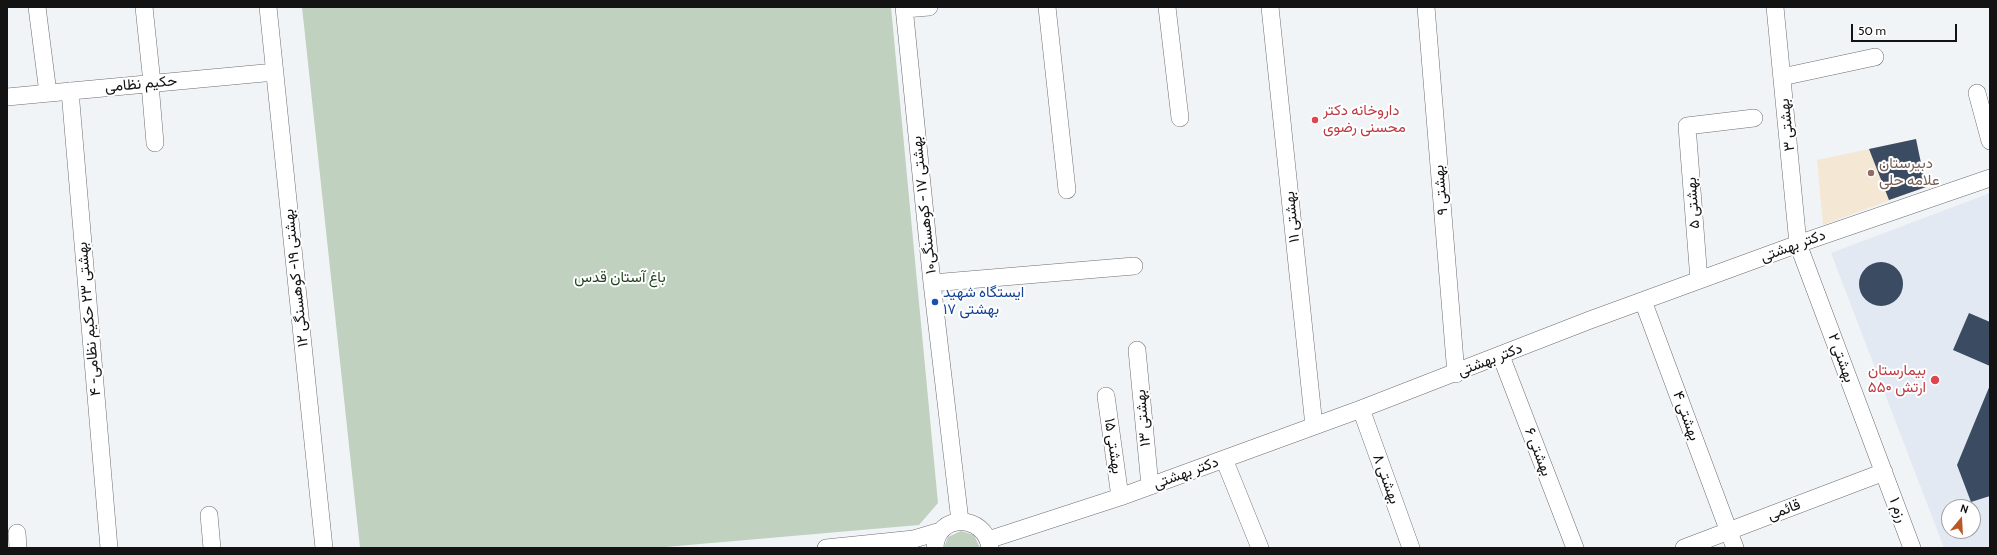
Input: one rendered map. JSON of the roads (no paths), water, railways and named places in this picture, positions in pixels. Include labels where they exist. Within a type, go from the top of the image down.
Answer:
[{"type":"street","points":[[37,7],[48,93]]},
{"type":"street","points":[[144,7],[155,143]]},
{"type":"street","name":"بهشتی ۱۹- کوهسنگی ۱۲","points":[[268,7],[324,548]]},
{"type":"street","points":[[905,8],[929,7]]},
{"type":"street","points":[[1047,7],[1067,190]]},
{"type":"street","points":[[1167,7],[1180,118]]},
{"type":"street","name":"بهشتی ۱۱","points":[[1270,7],[1314,426]]},
{"type":"street","name":"بهشتی ۹","points":[[1426,7],[1456,374]]},
{"type":"street","name":"بهشتی ۳","points":[[1775,7],[1798,244]]},
{"type":"street","name":"بهشتی ۱۷ - کوهسنگی۱۰","points":[[905,8],[932,283],[960,521]]},
{"type":"street","points":[[1782,77],[1874,57]]},
{"type":"street","name":"حکیم نظامی","points":[[7,97],[275,72]]},
{"type":"street","name":"بهشتی ۲۳ حکیم نظامی- ۴","points":[[70,91],[109,548]]},
{"type":"street","points":[[1977,93],[1990,141]]},
{"type":"street","name":"بهشتی ۵","points":[[1699,280],[1687,126],[1754,118]]},
{"type":"street","name":"دکتر بهشتی","points":[[989,544],[1456,374],[1699,280],[1798,244],[1990,178]]},
{"type":"street","name":"بهشتی ۲","points":[[1798,244],[1884,472]]},
{"type":"street","points":[[932,283],[1134,266]]},
{"type":"street","name":"بهشتی ۴","points":[[1643,301],[1735,548]]},
{"type":"street","name":"بهشتی ۱۳","points":[[1137,350],[1150,486]]},
{"type":"street","name":"بهشتی ۶","points":[[1501,356],[1575,548]]},
{"type":"street","name":"بهشتی ۱۵","points":[[1106,396],[1120,497]]},
{"type":"street","name":"بهشتی ۸","points":[[1361,409],[1411,548]]},
{"type":"street","points":[[1224,459],[1260,548]]},
{"type":"street","name":"قائمی","points":[[1684,548],[1884,472]]},
{"type":"street","name":"رزم ۱","points":[[1884,472],[1912,548]]},
{"type":"street","points":[[209,515],[212,548]]},
{"type":"street","points":[[826,548],[914,539],[941,531],[953,523],[960,521],[974,524],[985,533],[989,544],[1004,548]]},
{"type":"street","points":[[935,548],[937,537],[941,531]]},
{"type":"place","name":"داروخانه دکتر محسنی رضوی","points":[[1315,120]]},
{"type":"place","name":"دبیرستان علامه حلی","points":[[1871,173]]},
{"type":"place","name":"ایستگاه شهید بهشتی ۱۷","points":[[935,302]]},
{"type":"place","name":"بیمارستان ۵۵۰ ارتش","points":[[1935,380]]},
{"type":"park label","name":"باغ آستان قدس","points":[[620,278]]}]
